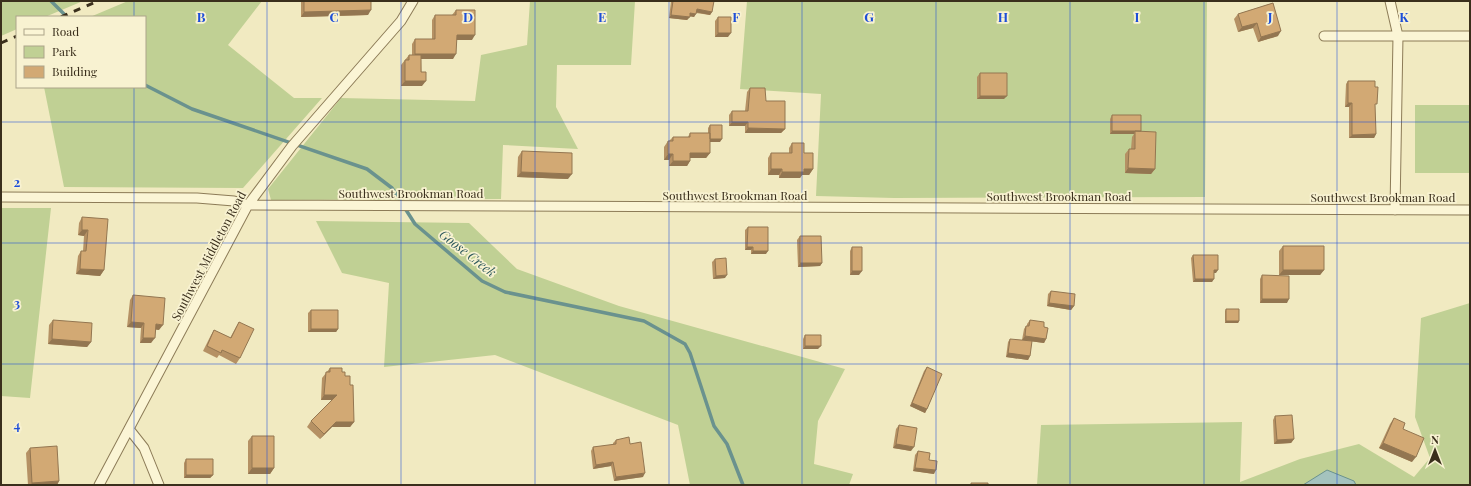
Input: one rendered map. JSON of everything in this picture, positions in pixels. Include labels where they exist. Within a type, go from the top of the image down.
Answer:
[{"type":"street","name":"Southwest Middleton Road","points":[[99,485],[248,205],[292,146],[401,21],[413,1]]},
{"type":"street","points":[[1390,1],[1398,36],[1395,210]]},
{"type":"street","points":[[1324,36],[1470,36]]},
{"type":"street","name":"Southwest Brookman Road","points":[[1,197],[197,198],[234,201],[248,205],[1470,210]]},
{"type":"street","points":[[129,429],[144,448],[159,485]]},
{"type":"green space","points":[[1,1],[83,1],[47,16],[16,16],[16,29],[1,36]]},
{"type":"green space","points":[[128,1],[262,1],[228,45],[294,98],[322,98],[243,188],[64,187],[44,88],[146,88],[146,16],[92,16]]},
{"type":"green space","points":[[530,1],[635,1],[631,65],[557,65],[556,107],[578,149],[503,145],[501,199],[271,200],[268,189],[341,98],[475,101],[481,55],[527,45]]},
{"type":"green space","points":[[747,1],[1207,1],[1205,197],[894,198],[816,196],[821,94],[740,89]]},
{"type":"green space","points":[[1415,105],[1470,105],[1470,173],[1415,173]]},
{"type":"green space","points":[[1,208],[51,208],[30,398],[1,396]]},
{"type":"green space","points":[[316,221],[469,223],[517,269],[619,306],[845,369],[818,421],[814,464],[853,474],[849,485],[690,485],[678,425],[495,355],[384,367],[389,283],[342,273]]},
{"type":"green space","points":[[1470,303],[1470,485],[1037,485],[1041,425],[1242,422],[1240,482],[1300,459],[1359,444],[1414,477],[1430,458],[1415,417],[1421,318]]},
{"type":"water","points":[[1327,470],[1354,481],[1356,485],[1303,485]]},
{"type":"building","points":[[304,1],[371,1],[371,10],[304,12]]},
{"type":"building","points":[[673,1],[714,1],[712,12],[697,9],[696,14],[690,13],[690,17],[671,15]]},
{"type":"building","points":[[1273,3],[1281,31],[1261,37],[1257,23],[1242,27],[1238,14]]},
{"type":"building","points":[[456,10],[475,10],[475,35],[457,35],[456,54],[415,54],[415,39],[435,39],[435,15],[456,15]]},
{"type":"building","points":[[718,17],[731,17],[731,33],[718,33]]},
{"type":"building","points":[[409,55],[421,55],[421,72],[426,72],[426,81],[405,81],[405,60],[409,60]]},
{"type":"building","points":[[980,73],[1007,73],[1007,96],[980,96]]},
{"type":"building","points":[[1348,81],[1375,81],[1375,87],[1378,87],[1377,104],[1375,104],[1376,134],[1352,135],[1352,103],[1348,103]]},
{"type":"building","points":[[750,88],[765,88],[766,101],[785,101],[785,129],[748,128],[748,122],[732,122],[732,111],[748,111]]},
{"type":"building","points":[[1112,115],[1141,115],[1141,131],[1112,131]]},
{"type":"building","points":[[710,125],[722,125],[722,139],[710,139]]},
{"type":"building","points":[[1135,131],[1156,132],[1155,169],[1128,168],[1129,149],[1135,149]]},
{"type":"building","points":[[690,133],[710,133],[710,153],[690,153],[690,161],[673,161],[673,154],[668,154],[668,141],[673,141],[673,137],[690,137]]},
{"type":"building","points":[[792,143],[804,143],[804,153],[813,153],[813,169],[804,169],[804,172],[782,172],[782,169],[771,169],[771,153],[792,153]]},
{"type":"building","points":[[522,151],[572,153],[572,174],[521,172]]},
{"type":"building","points":[[82,217],[108,219],[104,270],[80,269],[81,251],[86,251],[88,230],[82,230]]},
{"type":"building","points":[[748,227],[768,227],[768,251],[753,251],[753,247],[747,247]]},
{"type":"building","points":[[800,236],[821,236],[822,263],[800,263]]},
{"type":"building","points":[[1283,246],[1324,246],[1324,270],[1283,270]]},
{"type":"building","points":[[852,247],[862,247],[862,271],[852,271]]},
{"type":"building","points":[[1193,255],[1218,255],[1218,270],[1214,270],[1214,279],[1195,279]]},
{"type":"building","points":[[726,258],[727,275],[716,276],[715,259]]},
{"type":"building","points":[[1262,275],[1289,276],[1289,299],[1262,299]]},
{"type":"building","points":[[1051,291],[1075,294],[1074,306],[1049,303]]},
{"type":"building","points":[[133,295],[165,298],[163,325],[156,324],[155,338],[143,338],[144,323],[131,322]]},
{"type":"building","points":[[1226,309],[1239,309],[1239,321],[1226,321]]},
{"type":"building","points":[[311,310],[338,310],[338,329],[311,329]]},
{"type":"building","points":[[53,320],[92,323],[91,342],[52,339]]},
{"type":"building","points":[[1030,320],[1044,322],[1044,327],[1048,328],[1046,339],[1025,336],[1026,326],[1029,326]]},
{"type":"building","points":[[239,322],[254,329],[240,358],[222,350],[221,353],[207,346],[214,330],[231,338]]},
{"type":"building","points":[[805,335],[821,335],[821,346],[805,346]]},
{"type":"building","points":[[1010,339],[1032,341],[1030,356],[1008,353]]},
{"type":"building","points":[[927,367],[942,374],[927,409],[912,403]]},
{"type":"building","points":[[330,368],[342,368],[342,372],[345,372],[345,376],[350,376],[350,385],[353,385],[354,422],[336,422],[324,434],[311,421],[337,395],[324,395],[326,372],[330,372]]},
{"type":"building","points":[[1292,415],[1294,439],[1277,440],[1275,416]]},
{"type":"building","points":[[1394,418],[1405,423],[1403,429],[1424,438],[1416,457],[1383,443]]},
{"type":"building","points":[[899,425],[917,428],[914,447],[896,444]]},
{"type":"building","points":[[252,436],[274,436],[274,468],[252,468]]},
{"type":"building","points":[[629,437],[630,444],[641,442],[645,473],[616,477],[613,462],[596,465],[593,447],[616,444],[616,440]]},
{"type":"building","points":[[57,446],[59,481],[32,483],[30,448]]},
{"type":"building","points":[[918,451],[930,453],[929,460],[937,461],[936,470],[915,468]]},
{"type":"building","points":[[186,459],[213,459],[213,475],[186,475]]},
{"type":"building","points":[[971,483],[988,483],[988,485],[971,485]]},
{"type":"waterway","name":"Goose Creek","points":[[51,1],[66,16]]},
{"type":"waterway","name":"Goose Creek","points":[[146,86],[192,109],[367,169],[392,188],[415,224],[482,281],[505,292],[644,321],[685,344],[690,353],[714,426],[727,444],[743,485]]},
{"type":"railway","points":[[63,16],[98,1]]},
{"type":"railway","points":[[1,43],[16,36]]}]
